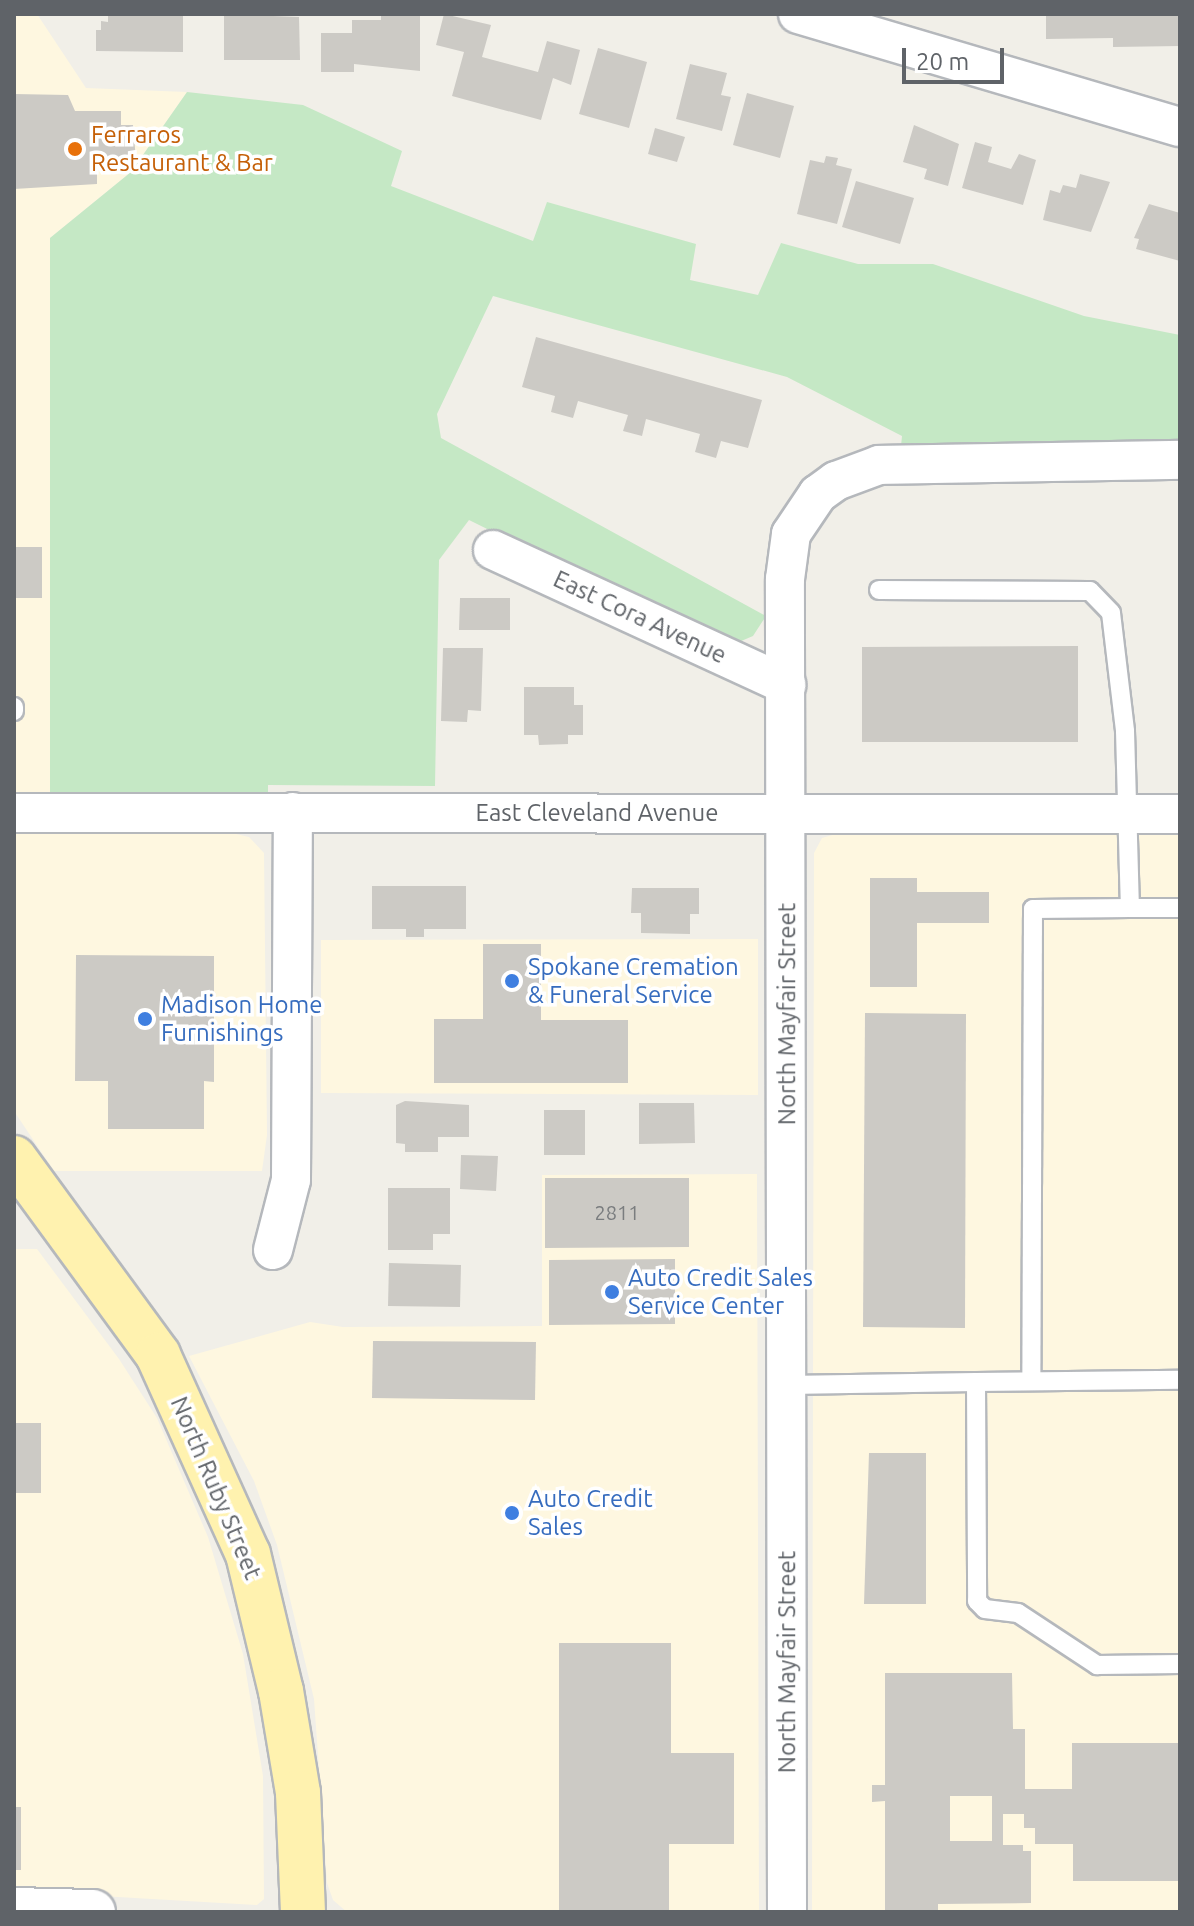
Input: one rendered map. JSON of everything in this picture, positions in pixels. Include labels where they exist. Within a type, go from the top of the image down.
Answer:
[{"type":"main road","name":"North Ruby Street","points":[[14,1158],[158,1355],[248,1554],[278,1677],[298,1793],[303,1912]]},
{"type":"main road","points":[[14,1910],[93,1912]]},
{"type":"street","points":[[798,14],[1180,127]]},
{"type":"street","name":"North Mayfair Street","points":[[787,1912],[785,579],[791,534],[818,494],[836,481],[879,465],[1180,460]]},
{"type":"street","name":"East Cora Avenue","points":[[493,550],[786,685]]},
{"type":"street","points":[[273,1250],[291,1180],[293,812]]},
{"type":"street","name":"East Cleveland Avenue","points":[[14,813],[1180,814]]},
{"type":"lane","points":[[879,590],[1090,591],[1111,613],[1129,814],[1130,908]]},
{"type":"lane","points":[[1031,1380],[1033,909],[1180,908]]},
{"type":"lane","points":[[787,1385],[1180,1380]]},
{"type":"lane","points":[[976,1382],[977,1601],[985,1609],[1018,1613],[1097,1665],[1180,1664]]},
{"type":"shaded area","points":[[14,14],[37,14],[86,88],[187,92],[131,172],[50,238],[50,793],[14,793]]},
{"type":"shaded area","points":[[14,832],[232,833],[249,837],[264,853],[267,1135],[262,1171],[54,1171],[14,1111]]},
{"type":"shaded area","points":[[839,833],[1180,834],[1180,1912],[812,1912],[814,853],[822,838]]},
{"type":"shaded area","points":[[758,939],[758,1095],[321,1093],[321,940]]},
{"type":"shaded area","name":"Auto Credit Sales","points":[[757,1174],[759,1912],[347,1912],[333,1900],[327,1883],[314,1699],[277,1545],[254,1481],[189,1356],[310,1322],[343,1327],[542,1326],[542,1175]]},
{"type":"shaded area","points":[[14,1249],[37,1249],[119,1359],[157,1418],[208,1537],[243,1654],[263,1776],[264,1899],[257,1905],[14,1891]]},
{"type":"green space","points":[[187,92],[303,105],[402,151],[391,186],[533,241],[547,202],[696,244],[690,280],[758,295],[781,243],[858,264],[933,264],[1084,316],[1180,335],[1180,442],[901,446],[902,436],[787,377],[493,296],[437,414],[441,438],[766,616],[753,636],[727,647],[469,520],[439,560],[435,786],[268,785],[268,793],[50,793],[50,238],[131,172]]},
{"type":"building","points":[[108,14],[183,14],[183,52],[96,51],[96,30],[101,30],[101,21],[108,22]]},
{"type":"building","points":[[224,14],[299,17],[300,60],[224,60]]},
{"type":"building","points":[[381,14],[420,14],[420,71],[354,64],[354,72],[321,72],[321,33],[352,33],[352,20],[381,20]]},
{"type":"building","points":[[444,14],[491,25],[482,57],[538,72],[547,41],[580,50],[571,85],[553,78],[541,120],[452,96],[464,52],[436,45]]},
{"type":"building","points":[[1046,14],[1180,14],[1180,46],[1113,47],[1113,38],[1046,39]]},
{"type":"building","points":[[598,48],[647,62],[629,128],[579,114]]},
{"type":"building","points":[[690,64],[727,73],[721,95],[731,97],[722,131],[676,119]]},
{"type":"building","points":[[747,93],[794,106],[780,158],[733,145]]},
{"type":"building","name":"Ferraros Restaurant & Bar","points":[[14,94],[68,95],[75,111],[121,111],[121,125],[133,125],[136,160],[97,160],[97,184],[14,189]]},
{"type":"building","points":[[914,125],[959,144],[948,186],[924,179],[927,169],[903,162]]},
{"type":"building","points":[[655,128],[685,137],[677,162],[648,154]]},
{"type":"building","points":[[975,142],[992,147],[988,162],[1011,169],[1019,154],[1036,160],[1023,205],[962,188]]},
{"type":"building","points":[[826,156],[838,158],[836,165],[852,169],[837,224],[797,214],[810,160],[824,163]]},
{"type":"building","points":[[1080,174],[1110,182],[1091,232],[1043,220],[1050,190],[1060,193],[1063,185],[1076,188]]},
{"type":"building","points":[[856,181],[914,198],[900,244],[842,227]]},
{"type":"building","points":[[1149,204],[1180,213],[1180,261],[1136,249],[1139,239],[1134,238]]},
{"type":"building","points":[[536,337],[762,400],[748,448],[721,441],[716,458],[695,452],[700,434],[646,419],[642,436],[623,431],[628,415],[578,401],[573,418],[551,412],[555,396],[522,387]]},
{"type":"building","points":[[14,547],[42,547],[42,598],[14,598]]},
{"type":"building","points":[[460,598],[510,598],[510,630],[459,630]]},
{"type":"building","points":[[1078,646],[1078,742],[862,742],[862,647]]},
{"type":"building","points":[[443,648],[483,648],[481,711],[468,710],[467,722],[441,721]]},
{"type":"building","points":[[524,687],[574,687],[574,705],[583,705],[583,735],[568,735],[568,744],[539,745],[538,735],[524,735]]},
{"type":"building","points":[[870,878],[917,878],[917,892],[989,892],[989,923],[917,923],[917,987],[870,987]]},
{"type":"building","points":[[372,886],[466,886],[466,929],[424,929],[424,937],[406,937],[406,929],[372,929]]},
{"type":"building","points":[[632,888],[699,888],[699,914],[690,914],[690,934],[641,933],[641,913],[631,913]]},
{"type":"building","name":"Spokane Cremation & Funeral Service","points":[[483,944],[541,944],[541,1020],[628,1020],[628,1083],[434,1083],[434,1019],[483,1019]]},
{"type":"building","name":"Madison Home Furnishings","points":[[76,955],[214,956],[214,1082],[204,1081],[204,1129],[108,1129],[108,1081],[75,1081]]},
{"type":"building","points":[[865,1013],[966,1014],[965,1328],[863,1327]]},
{"type":"building","points":[[405,1101],[469,1105],[469,1137],[438,1137],[438,1152],[405,1152],[405,1144],[396,1143],[396,1105]]},
{"type":"building","points":[[639,1103],[694,1103],[695,1143],[639,1144]]},
{"type":"building","points":[[544,1110],[585,1110],[585,1155],[544,1155]]},
{"type":"building","points":[[461,1155],[498,1156],[496,1191],[460,1189]]},
{"type":"building","points":[[545,1178],[689,1178],[689,1247],[545,1248]]},
{"type":"building","points":[[388,1188],[450,1188],[450,1234],[433,1234],[433,1250],[388,1250]]},
{"type":"building","name":"Auto Credit Sales Service Center","points":[[675,1259],[675,1324],[549,1325],[549,1260]]},
{"type":"building","points":[[389,1263],[461,1265],[460,1307],[388,1306]]},
{"type":"building","points":[[373,1341],[536,1342],[535,1400],[372,1398]]},
{"type":"building","points":[[14,1423],[41,1423],[41,1493],[14,1493]]},
{"type":"building","points":[[869,1453],[926,1453],[926,1604],[864,1604]]},
{"type":"building","points":[[559,1643],[671,1643],[671,1753],[734,1753],[734,1844],[669,1844],[669,1912],[559,1912]]},
{"type":"building","points":[[885,1673],[1012,1673],[1013,1729],[1025,1729],[1025,1789],[1072,1789],[1072,1743],[1180,1743],[1180,1881],[1073,1881],[1073,1844],[1035,1844],[1035,1828],[1024,1828],[1024,1814],[1003,1814],[1003,1845],[1023,1845],[1023,1851],[1031,1851],[1031,1903],[938,1904],[938,1912],[885,1912],[885,1801],[872,1802],[872,1785],[885,1785]],"holes":[[[950,1796],[992,1796],[992,1841],[950,1841]]]},
{"type":"building","points":[[14,1807],[21,1807],[21,1870],[14,1870]]},
{"type":"place","name":"Ferraros Restaurant & Bar","points":[[75,149]]},
{"type":"place","name":"Spokane Cremation & Funeral Service","points":[[512,981]]},
{"type":"place","name":"Madison Home Furnishings","points":[[145,1019]]},
{"type":"place","name":"Auto Credit Sales Service Center","points":[[612,1292]]},
{"type":"place","name":"Auto Credit Sales","points":[[512,1513]]}]
